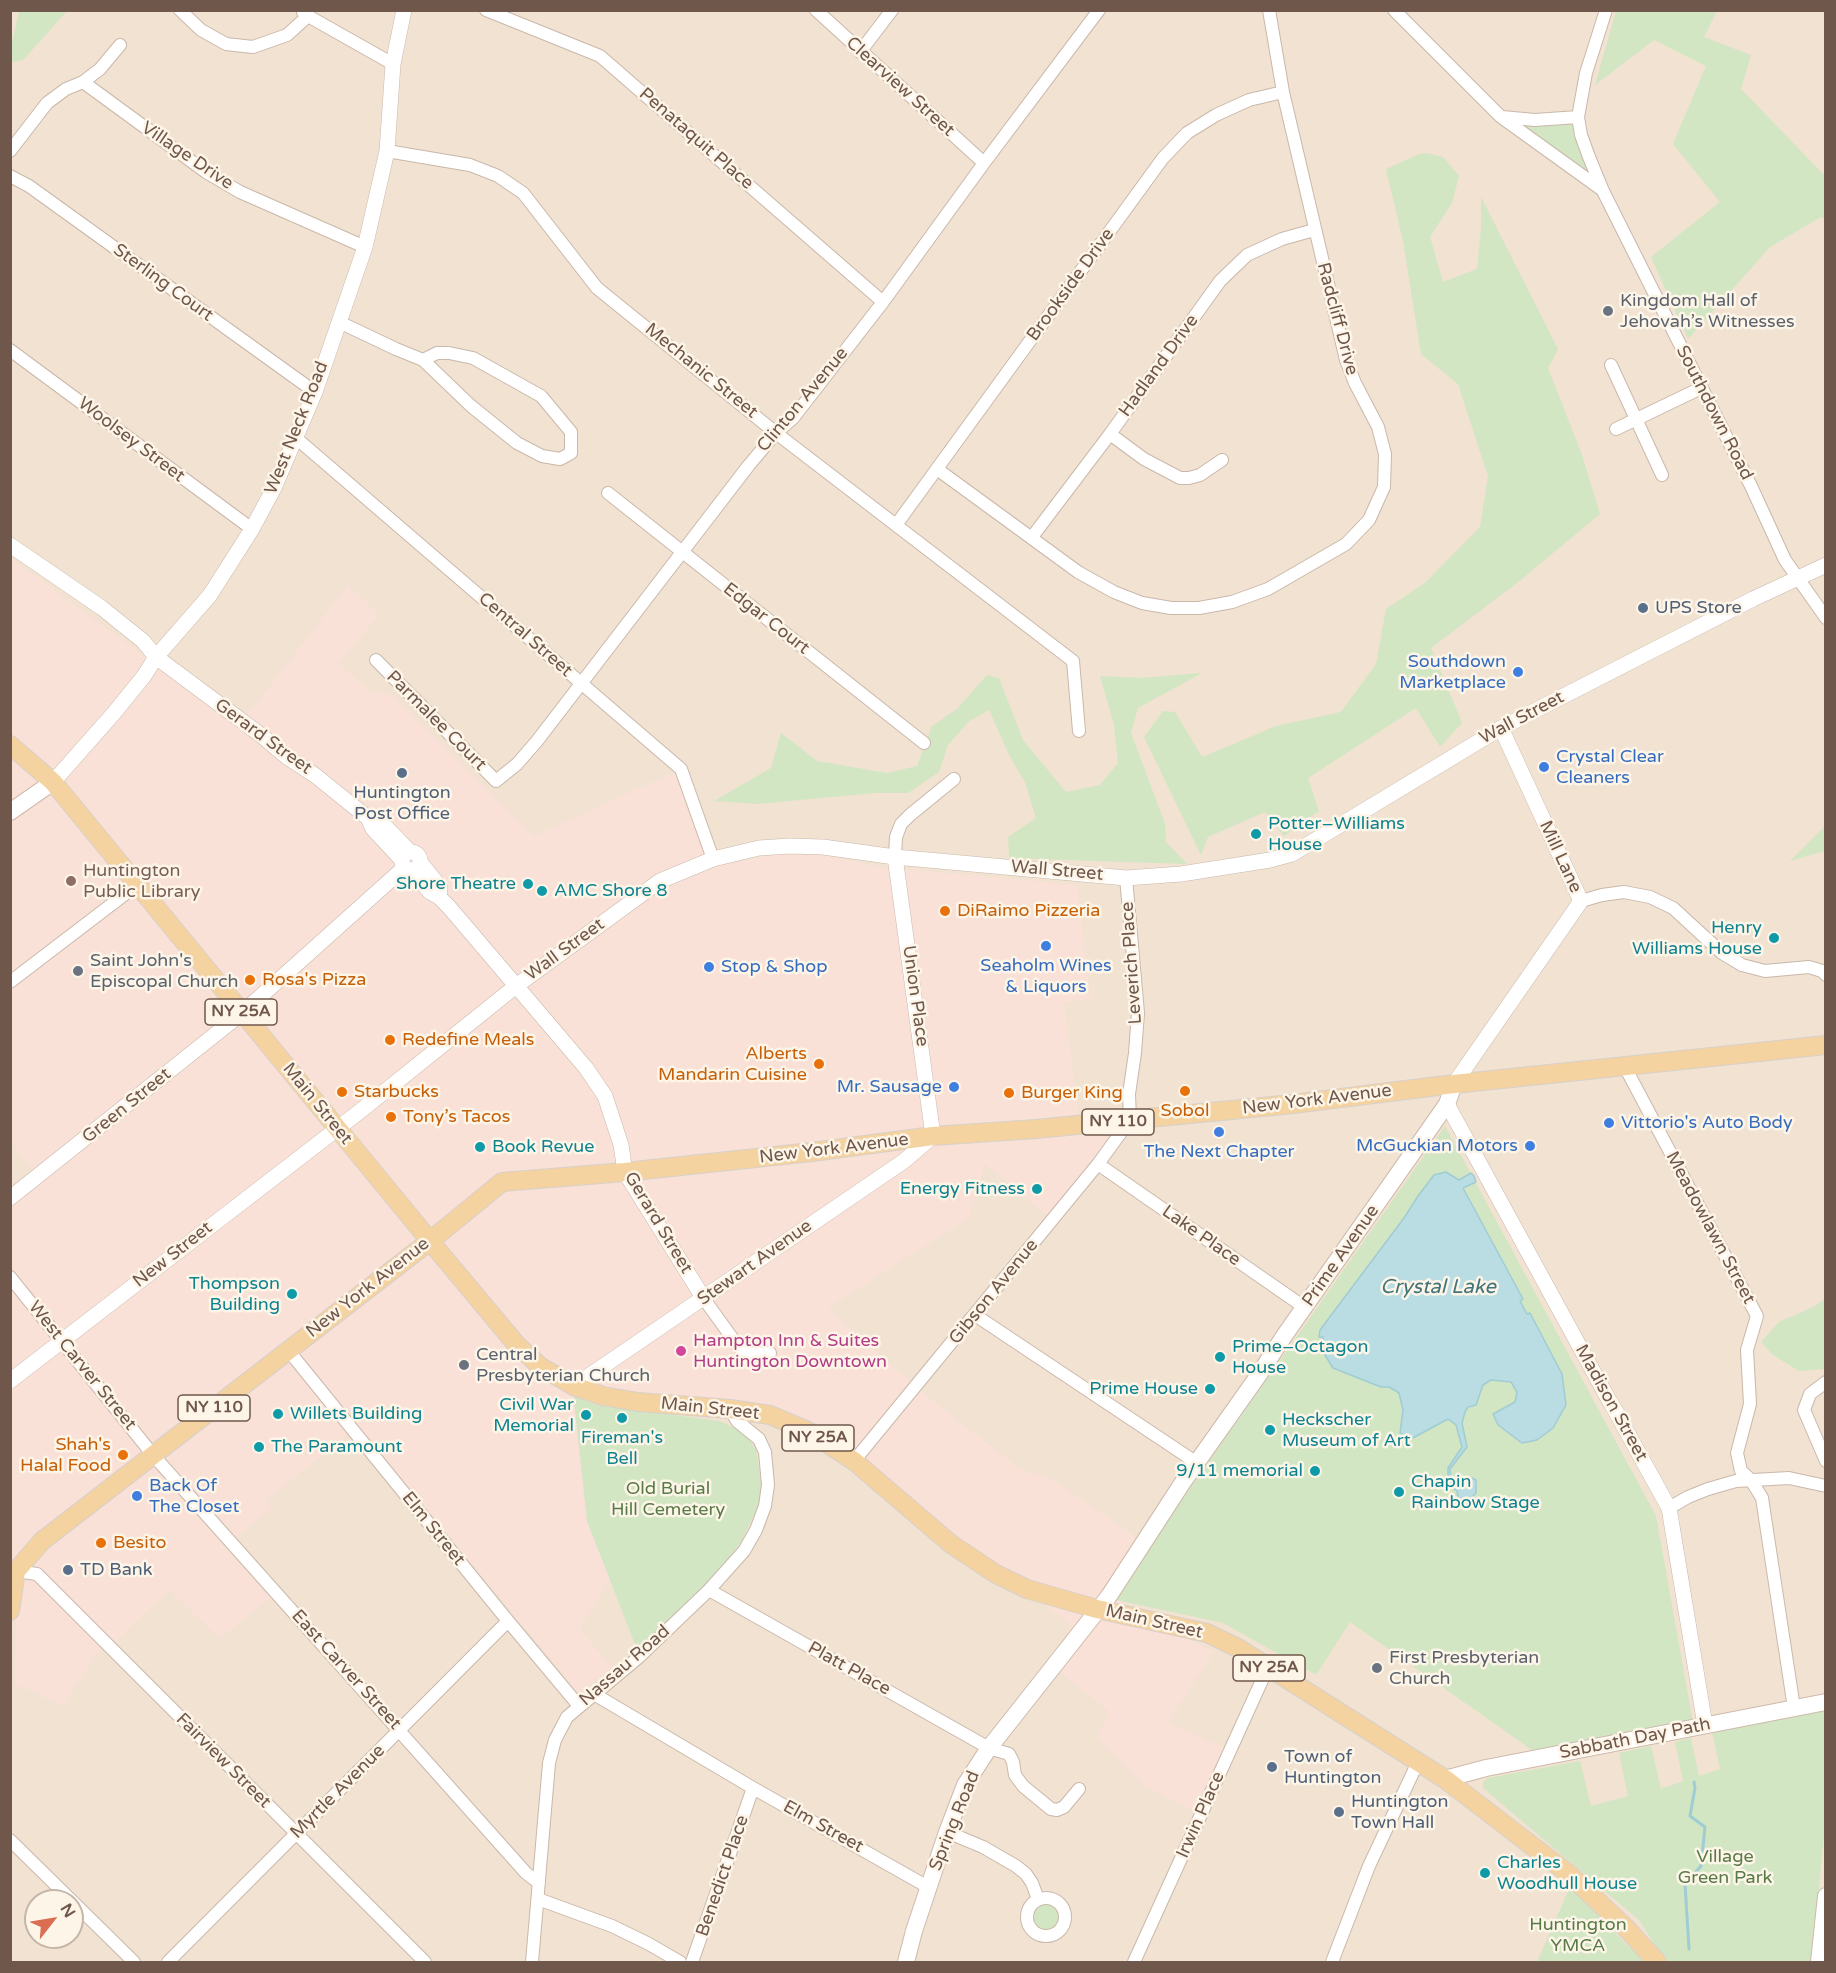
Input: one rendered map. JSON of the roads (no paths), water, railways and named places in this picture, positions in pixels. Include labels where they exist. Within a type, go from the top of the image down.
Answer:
[{"type":"main road","name":"Main Street","points":[[10,745],[53,782],[429,1241],[516,1344],[541,1367],[574,1386],[603,1396],[638,1402],[730,1409],[770,1415],[808,1431],[854,1461],[951,1544],[996,1574],[1021,1587],[1097,1609],[1207,1633],[1238,1648],[1445,1779],[1570,1875],[1627,1929],[1657,1962]]},
{"type":"main road","points":[[10,812],[53,782]]},
{"type":"main road","name":"New York Avenue","points":[[13,1569],[42,1541],[502,1182],[625,1172],[812,1152],[933,1136],[1293,1104],[1454,1084],[1826,1045]]},
{"type":"main road","name":"Prime Avenue","points":[[1097,1609],[1109,1596],[1304,1307],[1447,1104],[1454,1084]]},
{"type":"main road","points":[[10,1611],[13,1569]]},
{"type":"main road","name":"Spring Road","points":[[906,1962],[928,1887],[966,1785],[988,1748],[1097,1609]]},
{"type":"main road","name":"Sabbath Day Path","points":[[1445,1779],[1486,1768],[1826,1702]]},
{"type":"main road","points":[[1820,1962],[1826,1896]]},
{"type":"street","points":[[180,10],[201,30],[226,44],[253,47],[288,35],[305,13],[393,64]]},
{"type":"street","name":"West Neck Road","points":[[53,782],[210,595],[252,529],[274,488],[315,392],[365,247],[387,152],[393,64],[404,10]]},
{"type":"street","name":"Penataquit Place","points":[[486,10],[600,56],[883,302]]},
{"type":"street","name":"Clearview Street","points":[[816,10],[984,163]]},
{"type":"street","points":[[861,52],[892,10]]},
{"type":"street","name":"Clinton Avenue","points":[[496,781],[517,764],[537,741],[681,552],[776,433],[793,418],[883,302],[1099,10]]},
{"type":"street","name":"Radcliff Drive","points":[[937,469],[1078,572],[1114,592],[1143,603],[1171,608],[1199,608],[1232,602],[1268,589],[1346,544],[1369,520],[1384,487],[1385,454],[1378,427],[1354,383],[1346,360],[1283,92],[1269,10]]},
{"type":"street","points":[[1394,10],[1501,117],[1602,190]]},
{"type":"street","name":"Southdown Road","points":[[1606,10],[1586,73],[1578,117],[1581,135],[1602,190],[1751,486],[1785,560],[1826,618]]},
{"type":"street","points":[[10,151],[47,103],[66,88],[83,82],[100,69],[120,45]]},
{"type":"street","name":"Village Drive","points":[[83,82],[206,172],[240,192],[365,247]]},
{"type":"street","name":"Brookside Drive","points":[[896,525],[1163,158],[1187,133],[1216,115],[1249,100],[1283,92]]},
{"type":"street","points":[[1501,117],[1535,120],[1578,117]]},
{"type":"street","name":"Mechanic Street","points":[[387,152],[470,165],[498,176],[523,193],[597,288],[776,433],[1073,661],[1080,731]]},
{"type":"street","name":"Sterling Court","points":[[10,176],[29,186],[315,392]]},
{"type":"street","name":"Hadland Drive","points":[[1032,537],[1110,434],[1220,281],[1247,255],[1282,239],[1314,230]]},
{"type":"street","points":[[339,322],[423,360],[471,406],[517,443],[542,456],[560,459],[571,453],[571,432],[541,396],[473,358],[437,353],[423,360]]},
{"type":"street","name":"Woolsey Street","points":[[10,350],[252,529]]},
{"type":"street","points":[[1611,365],[1662,475]]},
{"type":"street","points":[[1616,429],[1637,421],[1701,388]]},
{"type":"street","points":[[1110,434],[1144,459],[1180,478],[1200,475],[1222,460]]},
{"type":"street","name":"Central Street","points":[[296,438],[681,768],[713,859]]},
{"type":"street","name":"Edgar Court","points":[[608,493],[924,743]]},
{"type":"street","name":"Gerard Street","points":[[10,545],[102,608],[143,641],[156,657],[262,736],[286,757],[316,776],[368,818],[373,829],[410,862],[430,892],[439,897],[516,986],[586,1068],[605,1096],[621,1145],[625,1172],[704,1299],[738,1346],[746,1354],[770,1353]]},
{"type":"street","name":"Wall Street","points":[[336,1128],[516,986],[660,881],[713,859],[759,848],[823,847],[895,857],[1126,878],[1181,874],[1270,860],[1292,854],[1501,728],[1796,578],[1826,565]]},
{"type":"street","name":"Parmalee Court","points":[[376,660],[496,781]]},
{"type":"street","name":"Mill Lane","points":[[1501,728],[1581,901],[1624,892],[1650,897],[1673,908],[1722,953],[1742,965],[1765,971],[1809,967],[1822,971],[1826,975]]},
{"type":"street","points":[[895,857],[896,837],[901,824],[954,779]]},
{"type":"street","name":"Union Place","points":[[895,857],[933,1136]]},
{"type":"street","points":[[242,1013],[410,862]]},
{"type":"street","name":"Leverich Place","points":[[1126,878],[1138,1013],[1129,1094],[1130,1120]]},
{"type":"street","points":[[10,982],[137,885]]},
{"type":"street","name":"Prime Avenue","points":[[1454,1084],[1581,901]]},
{"type":"street","name":"Green Street","points":[[10,1198],[242,1013]]},
{"type":"street","name":"Meadowlawn Street","points":[[1624,1067],[1757,1316],[1747,1350],[1750,1404],[1737,1453],[1741,1471],[1751,1480],[1762,1497],[1794,1708]]},
{"type":"street","name":"Madison Street","points":[[1447,1104],[1669,1508],[1705,1725]]},
{"type":"street","name":"Gibson Avenue","points":[[854,1461],[1098,1164],[1130,1120]]},
{"type":"street","name":"New Street","points":[[10,1381],[336,1128]]},
{"type":"street","name":"Stewart Avenue","points":[[574,1386],[904,1161],[933,1136]]},
{"type":"street","name":"Lake Place","points":[[1098,1164],[1304,1307]]},
{"type":"street","name":"West Carver Street","points":[[10,1277],[153,1455]]},
{"type":"street","points":[[975,1315],[1197,1463]]},
{"type":"street","name":"Elm Street","points":[[288,1350],[579,1706]]},
{"type":"street","points":[[1826,1382],[1810,1394],[1804,1410],[1826,1461]]},
{"type":"street","name":"Nassau Road","points":[[532,1962],[549,1763],[555,1740],[567,1717],[639,1657],[709,1590],[744,1551],[756,1530],[765,1506],[768,1485],[765,1452],[759,1439],[737,1421],[730,1409]]},
{"type":"street","name":"East Carver Street","points":[[153,1455],[526,1873],[539,1883]]},
{"type":"street","points":[[1669,1508],[1708,1488],[1736,1481],[1789,1478],[1826,1486]]},
{"type":"street","name":"Fairview Street","points":[[13,1569],[38,1574],[425,1962]]},
{"type":"street","name":"Platt Place","points":[[709,1590],[988,1748],[1009,1754],[1015,1774],[1023,1786],[1051,1809],[1057,1810],[1064,1807],[1079,1790]]},
{"type":"street","name":"Myrtle Avenue","points":[[168,1962],[508,1621]]},
{"type":"street","name":"Irwin Place","points":[[1134,1962],[1268,1667]]},
{"type":"street","name":"Elm Street","points":[[594,1694],[753,1788],[928,1887]]},
{"type":"street","points":[[1332,1962],[1369,1866],[1418,1762]]},
{"type":"street","name":"Benedict Place","points":[[693,1962],[753,1788]]},
{"type":"street","points":[[947,1832],[983,1846],[1016,1866],[1026,1874],[1038,1899]]},
{"type":"street","points":[[10,1840],[134,1962]]},
{"type":"street","points":[[538,1899],[612,1926],[680,1962]]},
{"type":"water","name":"Crystal Lake","points":[[1446,1172],[1459,1180],[1471,1173],[1474,1176],[1476,1182],[1463,1188],[1523,1299],[1520,1301],[1527,1314],[1530,1313],[1562,1374],[1566,1405],[1553,1428],[1537,1440],[1522,1443],[1498,1425],[1493,1414],[1515,1402],[1517,1392],[1511,1382],[1491,1380],[1483,1385],[1476,1405],[1468,1407],[1462,1423],[1467,1447],[1450,1469],[1451,1483],[1459,1488],[1469,1477],[1476,1480],[1476,1493],[1470,1499],[1458,1498],[1457,1491],[1448,1485],[1448,1468],[1462,1447],[1456,1425],[1448,1419],[1411,1439],[1400,1433],[1403,1410],[1399,1393],[1389,1387],[1381,1387],[1333,1368],[1323,1352],[1325,1351],[1323,1337],[1319,1337],[1320,1330],[1434,1175]]},
{"type":"waterway","points":[[1689,1949],[1685,1884],[1701,1866],[1705,1827],[1690,1816],[1694,1782]]},
{"type":"place","name":"Kingdom Hall of Jehovah’s Witnesses","points":[[1608,311]]},
{"type":"place","name":"UPS Store","points":[[1643,608]]},
{"type":"place","name":"Southdown Marketplace","points":[[1518,672]]},
{"type":"place","name":"Crystal Clear Cleaners","points":[[1544,767]]},
{"type":"place","name":"Huntington Post Office","points":[[402,773]]},
{"type":"place","name":"Potter–Williams House","points":[[1256,834]]},
{"type":"place","name":"Huntington Public Library","points":[[71,881]]},
{"type":"place","name":"Shore Theatre","points":[[528,884]]},
{"type":"place","name":"AMC Shore 8","points":[[542,891]]},
{"type":"place","name":"DiRaimo Pizzeria","points":[[945,911]]},
{"type":"place","name":"Henry Williams House","points":[[1774,938]]},
{"type":"place","name":"Seaholm Wines & Liquors","points":[[1046,946]]},
{"type":"place","name":"Stop & Shop","points":[[709,967]]},
{"type":"place","name":"Saint John's Episcopal Church","points":[[78,971]]},
{"type":"place","name":"Rosa's Pizza","points":[[250,980]]},
{"type":"place","name":"Redefine Meals","points":[[390,1040]]},
{"type":"place","name":"Alberts Mandarin Cuisine","points":[[819,1064]]},
{"type":"place","name":"Mr. Sausage","points":[[954,1087]]},
{"type":"place","name":"Sobol","points":[[1185,1091]]},
{"type":"place","name":"Starbucks","points":[[342,1092]]},
{"type":"place","name":"Burger King","points":[[1009,1093]]},
{"type":"place","name":"Tony’s Tacos","points":[[391,1117]]},
{"type":"place","name":"Vittorio's Auto Body","points":[[1609,1123]]},
{"type":"place","name":"The Next Chapter","points":[[1219,1132]]},
{"type":"place","name":"McGuckian Motors","points":[[1530,1146]]},
{"type":"place","name":"Book Revue","points":[[480,1147]]},
{"type":"place","name":"Energy Fitness","points":[[1037,1189]]},
{"type":"place","name":"Thompson Building","points":[[292,1294]]},
{"type":"place","name":"Hampton Inn & Suites Huntington Downtown","points":[[681,1351]]},
{"type":"place","name":"Prime–Octagon House","points":[[1220,1357]]},
{"type":"place","name":"Central Presbyterian Church","points":[[464,1365]]},
{"type":"place","name":"Prime House","points":[[1210,1389]]},
{"type":"place","name":"Willets Building","points":[[278,1414]]},
{"type":"place","name":"Civil War Memorial","points":[[586,1415]]},
{"type":"place","name":"Fireman's Bell","points":[[622,1418]]},
{"type":"place","name":"Heckscher Museum of Art","points":[[1270,1430]]},
{"type":"place","name":"The Paramount","points":[[259,1447]]},
{"type":"place","name":"Shah's Halal Food","points":[[123,1455]]},
{"type":"place","name":"9/11 memorial","points":[[1315,1471]]},
{"type":"place","name":"Chapin Rainbow Stage","points":[[1399,1492]]},
{"type":"place","name":"Back Of The Closet","points":[[137,1496]]},
{"type":"place","name":"Besito","points":[[101,1543]]},
{"type":"place","name":"TD Bank","points":[[68,1570]]},
{"type":"place","name":"First Presbyterian Church","points":[[1377,1668]]},
{"type":"place","name":"Town of Huntington","points":[[1272,1767]]},
{"type":"place","name":"Huntington Town Hall","points":[[1339,1812]]},
{"type":"place","name":"Charles Woodhull House","points":[[1485,1873]]},
{"type":"park label","name":"Old Burial Hill Cemetery","points":[[668,1499]]},
{"type":"park label","name":"Village Green Park","points":[[1725,1867]]},
{"type":"park label","name":"Huntington YMCA","points":[[1578,1935]]}]
